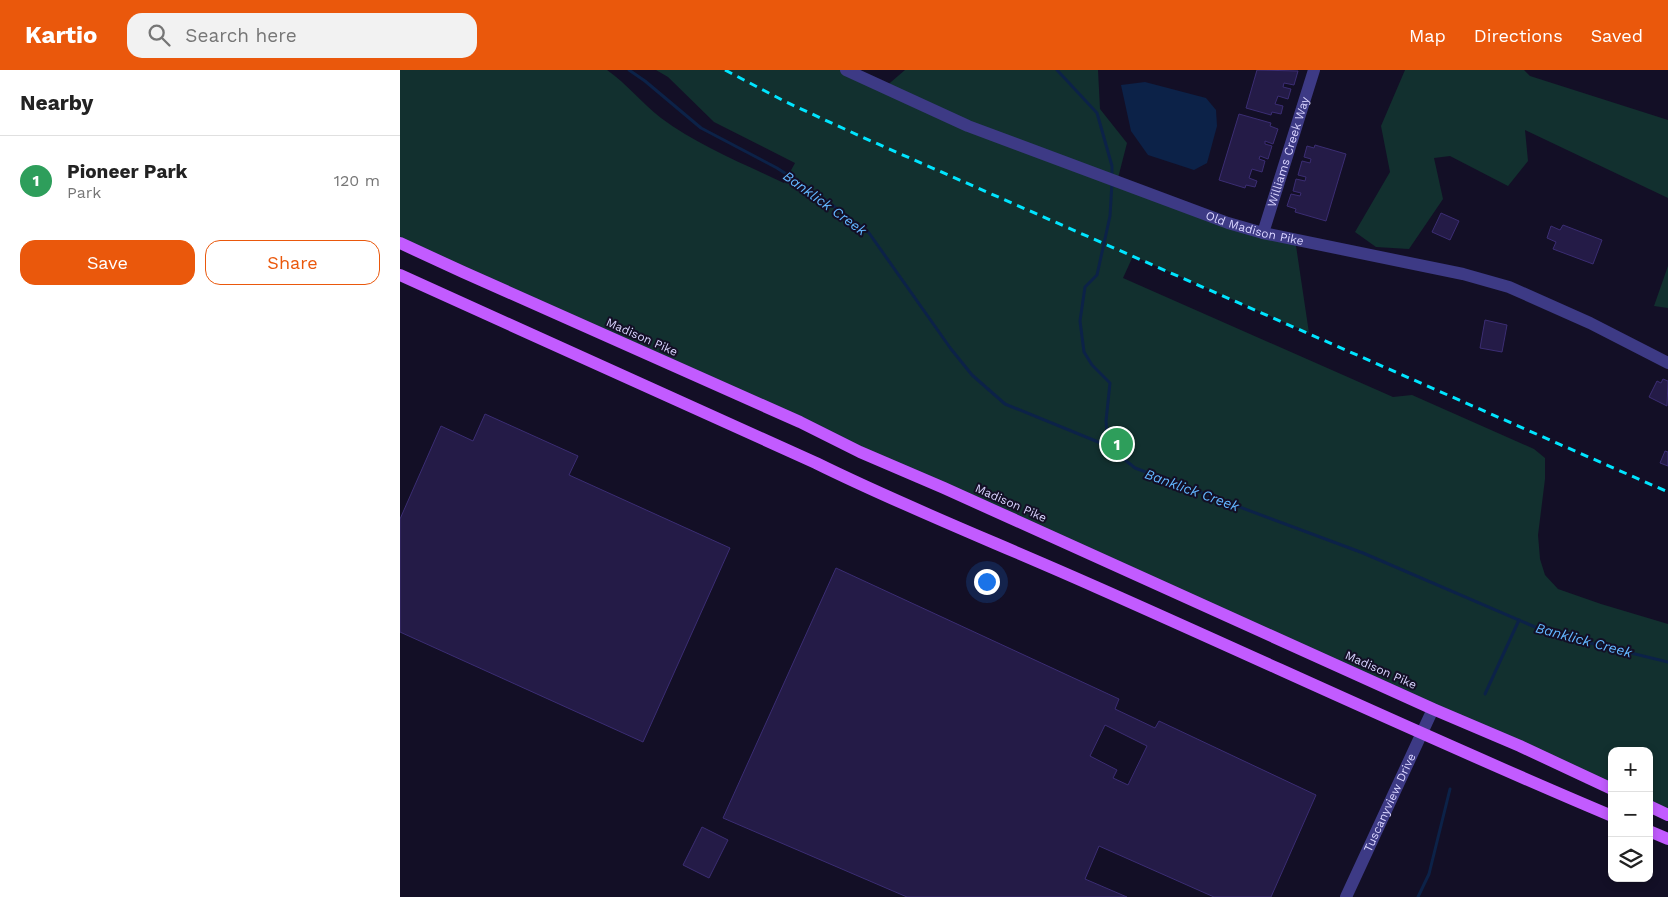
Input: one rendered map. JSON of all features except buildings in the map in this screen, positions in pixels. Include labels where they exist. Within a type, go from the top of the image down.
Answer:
[{"type":"main road","name":"Madison Pike","points":[[400,243],[800,422],[860,452],[954,492],[1608,787]]},
{"type":"main road","points":[[400,275],[816,463],[856,483],[1094,586],[1421,733],[1608,814]]},
{"type":"main road","points":[[1653,808],[1668,815]]},
{"type":"main road","points":[[1653,833],[1668,839]]},
{"type":"street","name":"Old Madison Pike","points":[[846,70],[968,126],[1228,223],[1463,274],[1509,287],[1594,325],[1668,363]]},
{"type":"street","name":"Williams Creek Way","points":[[1263,232],[1314,70]]},
{"type":"street","name":"Tuscanyview Drive","points":[[1346,897],[1433,709]]},
{"type":"green space","points":[[400,70],[607,70],[675,128],[721,154],[784,183],[795,163],[714,122],[668,77],[656,70],[846,70],[884,88],[905,70],[1098,70],[1100,109],[1127,143],[1117,182],[1295,239],[1309,333],[1133,256],[1123,278],[1393,397],[1412,395],[1534,449],[1545,458],[1545,479],[1538,535],[1540,559],[1545,575],[1558,589],[1668,624],[1668,815],[1653,808],[1653,747],[1608,747],[1608,787],[400,243]]},
{"type":"green space","points":[[1405,70],[1524,70],[1530,76],[1668,120],[1668,198],[1525,130],[1528,161],[1508,186],[1450,156],[1434,158],[1443,199],[1409,249],[1376,247],[1355,232],[1390,172],[1381,126]]},
{"type":"green space","points":[[1668,266],[1668,308],[1654,306]]},
{"type":"water","points":[[1145,82],[1206,98],[1216,110],[1217,126],[1207,163],[1194,170],[1148,155],[1131,131],[1121,85]]},
{"type":"waterway","name":"Banklick Creek","points":[[629,70],[701,128],[777,168],[820,196],[869,233],[951,349],[972,375],[1005,404],[1108,446],[1135,468],[1363,553],[1549,633],[1668,662]]},
{"type":"waterway","points":[[1057,70],[1097,113],[1112,166],[1112,176]]},
{"type":"waterway","points":[[1108,446],[1106,421],[1110,383],[1092,365],[1084,352],[1080,321],[1085,287],[1097,275],[1110,216],[1112,182]]},
{"type":"waterway","points":[[1485,694],[1519,620]]},
{"type":"waterway","points":[[1418,897],[1429,874],[1450,789]]},
{"type":"railway","points":[[725,70],[786,102],[862,137],[1668,492]]},
{"type":"place","name":"Pioneer Park","points":[[1117,444]]}]
